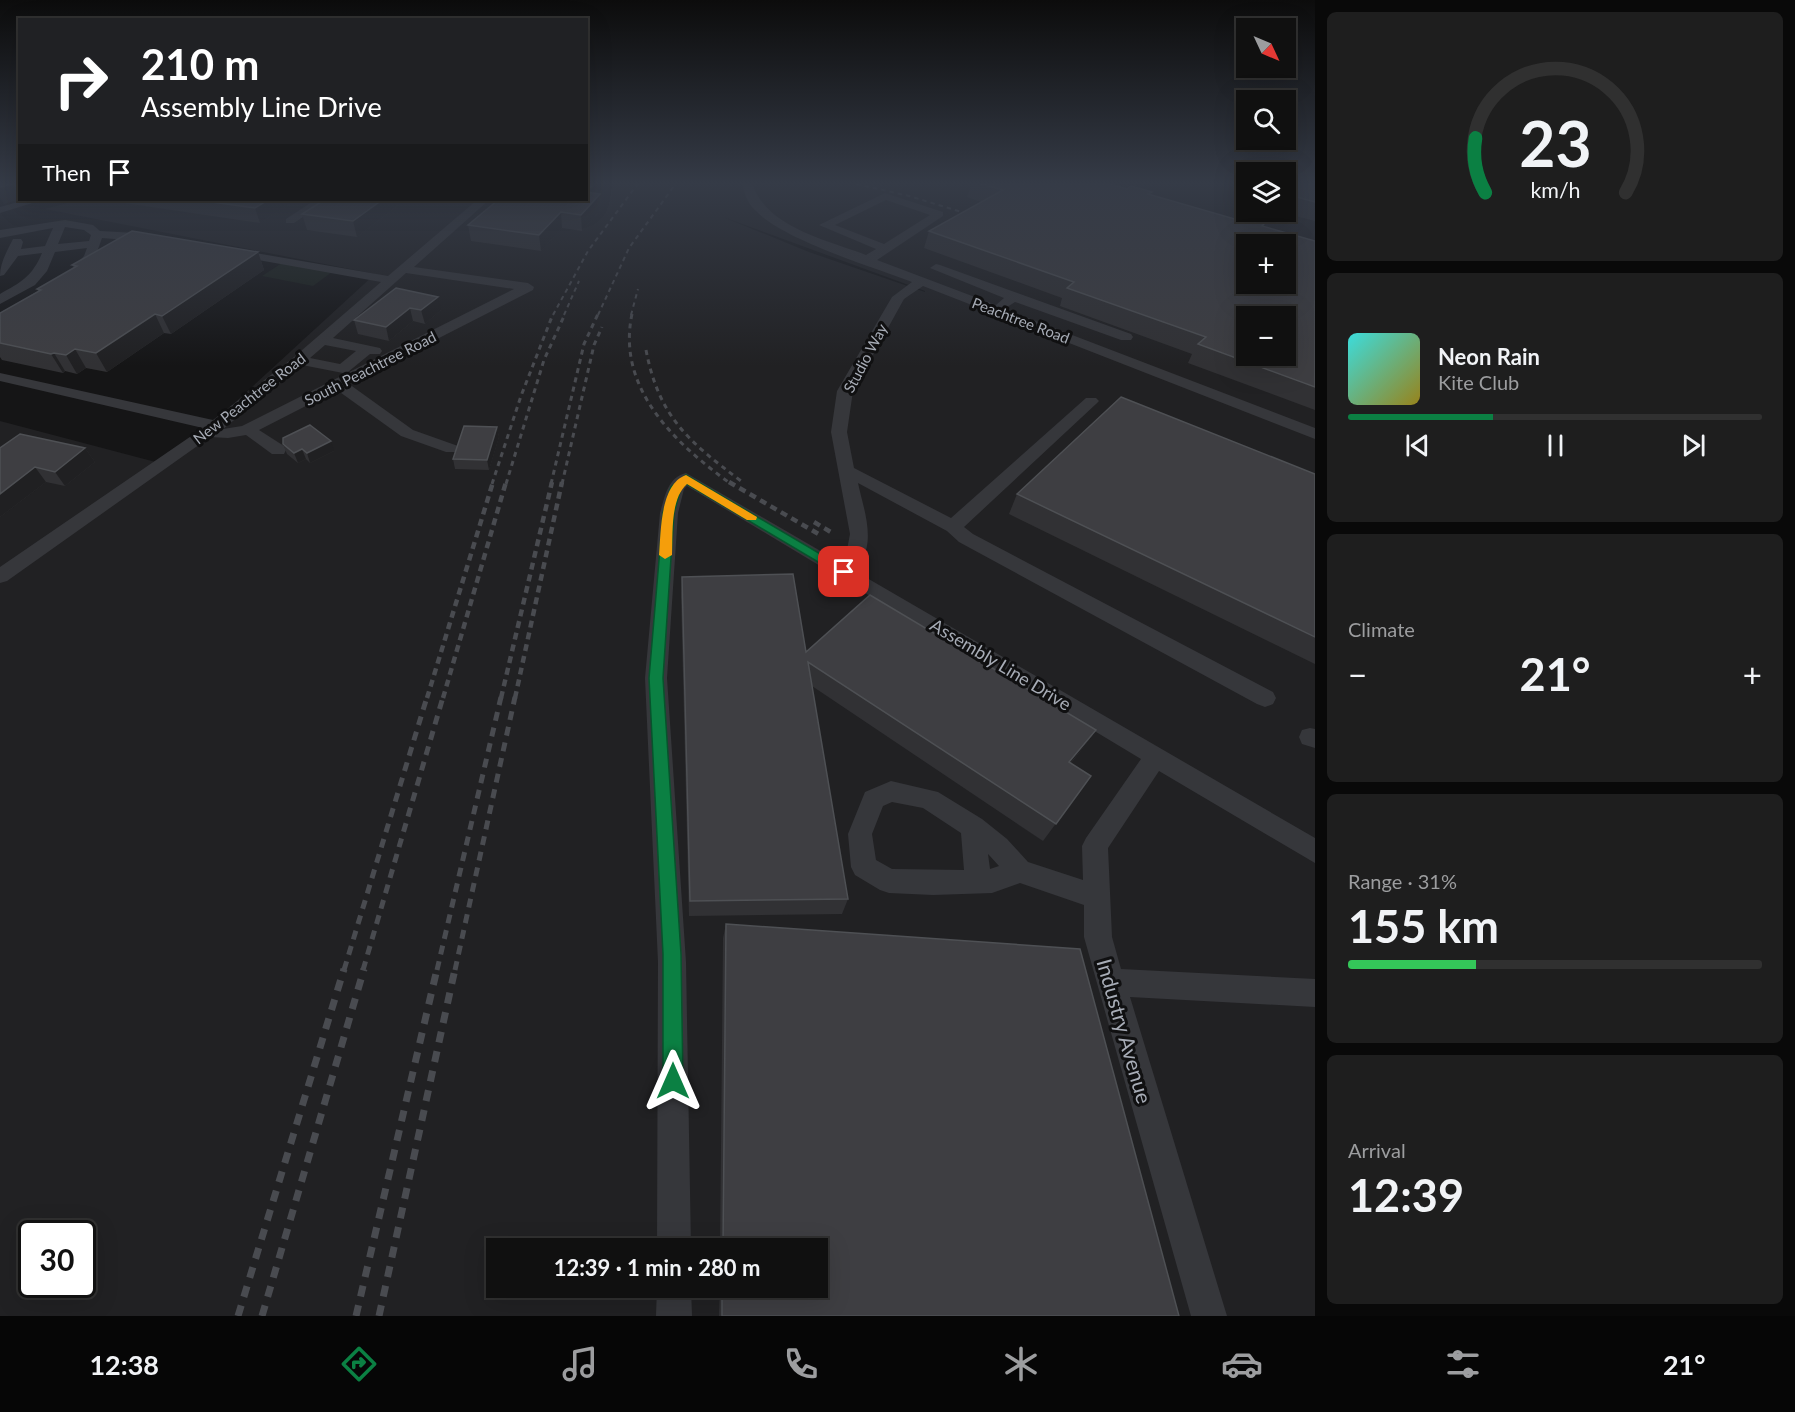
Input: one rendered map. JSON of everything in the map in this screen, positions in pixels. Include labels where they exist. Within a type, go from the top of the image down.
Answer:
[{"type":"street","points":[[0,272],[14,253],[18,243]]},
{"type":"street","points":[[0,300],[30,282],[41,271],[52,243]]},
{"type":"street","points":[[14,253],[49,250],[77,243]]},
{"type":"street","points":[[60,286],[90,257],[94,243]]},
{"type":"street","name":"New Peachtree Road","points":[[0,576],[212,429],[299,360],[433,243]]},
{"type":"street","name":"Peachtree Road","points":[[823,243],[1315,434]]},
{"type":"street","points":[[872,243],[884,248]]},
{"type":"street","points":[[866,261],[892,243]]},
{"type":"street","points":[[222,249],[391,280]]},
{"type":"street","points":[[936,268],[1126,337]]},
{"type":"street","name":"South Peachtree Road","points":[[0,376],[212,429],[219,435],[236,434],[528,287],[403,269]]},
{"type":"street","name":"Studio Way","points":[[855,555],[859,534],[839,432],[845,391],[899,297],[921,282]]},
{"type":"street","points":[[994,310],[1014,297]]},
{"type":"street","points":[[322,340],[396,355]]},
{"type":"street","points":[[299,360],[343,369],[368,349]]},
{"type":"street","points":[[339,384],[407,433],[452,449]]},
{"type":"street","points":[[953,527],[1091,401]]},
{"type":"street","points":[[248,429],[278,450]]},
{"type":"street","points":[[846,470],[953,527],[966,538],[1265,698]]},
{"type":"street","name":"Assembly Line Drive","points":[[674,1238],[672,954],[656,678],[669,513],[676,487],[686,478],[1315,851]]},
{"type":"street","name":"Industry Avenue","points":[[1156,756],[1095,846],[1098,937],[1209,1316]]},
{"type":"street","points":[[1020,871],[992,881],[889,881],[864,867],[860,834],[874,800],[891,791],[929,799],[973,827],[998,847],[1020,871],[1096,897]]},
{"type":"street","points":[[973,827],[978,881]]},
{"type":"street","points":[[1111,982],[1315,993]]},
{"type":"street","points":[[674,1298],[674,1316]]},
{"type":"shaded area","points":[[220,243],[788,243],[925,292],[795,243],[1236,243],[1236,294],[1296,294],[1296,243],[1315,243],[1315,1316],[0,1316],[0,421],[167,465],[375,274]]},
{"type":"shaded area","points":[[282,263],[332,272],[313,286],[262,276]]},
{"type":"building","points":[[110,243],[206,243],[258,252],[162,316],[155,314],[96,353],[75,349],[66,355],[51,354],[0,343],[0,313],[77,266],[72,265]]},
{"type":"building","points":[[964,243],[1236,243],[1236,294],[1296,294],[1296,243],[1315,243],[1315,387],[1258,366],[1296,366],[1296,306],[1236,306],[1236,358],[1198,344],[1206,337],[1067,288],[1074,282]]},
{"type":"building","points":[[396,288],[438,297],[421,310],[410,308],[386,327],[354,320]]},
{"type":"building","points":[[1121,397],[1315,474],[1315,637],[1017,494]]},
{"type":"building","points":[[310,425],[331,441],[307,453],[302,449],[294,453],[283,444],[283,438]]},
{"type":"building","points":[[464,426],[497,427],[487,460],[453,459]]},
{"type":"building","points":[[20,434],[85,448],[55,472],[35,467],[0,494],[0,448]]},
{"type":"building","points":[[793,574],[806,652],[870,595],[1096,730],[1069,762],[1091,776],[1056,824],[808,662],[848,899],[690,901],[682,577]]},
{"type":"building","points":[[726,924],[1080,949],[1179,1316],[722,1316],[722,1298],[828,1298],[828,1238],[723,1238]]},
{"type":"railway","points":[[553,315],[594,243]]},
{"type":"railway","points":[[598,315],[632,243]]},
{"type":"railway","points":[[564,315],[579,281]]},
{"type":"railway","points":[[631,315],[638,289]]},
{"type":"railway","points":[[492,484],[521,396],[553,314]]},
{"type":"railway","points":[[506,484],[544,360],[565,314]]},
{"type":"railway","points":[[551,484],[584,344],[598,314]]},
{"type":"railway","points":[[632,314],[629,341],[633,367],[642,390],[655,412],[671,432],[690,451],[731,484]]},
{"type":"railway","points":[[562,484],[594,345],[602,327]]},
{"type":"railway","points":[[646,350],[659,393],[678,426],[691,440],[741,481]]},
{"type":"railway","points":[[427,698],[493,482]]},
{"type":"railway","points":[[443,698],[506,482]]},
{"type":"railway","points":[[501,698],[552,482]]},
{"type":"railway","points":[[515,698],[562,482]]},
{"type":"railway","points":[[729,482],[822,536]]},
{"type":"railway","points":[[814,522],[834,534]]},
{"type":"railway","points":[[344,970],[427,697]]},
{"type":"railway","points":[[363,970],[443,697]]},
{"type":"railway","points":[[437,970],[501,697]]},
{"type":"railway","points":[[455,970],[515,697]]},
{"type":"railway","points":[[238,1316],[344,969]]},
{"type":"railway","points":[[262,1316],[364,969]]},
{"type":"railway","points":[[356,1316],[437,969]]},
{"type":"railway","points":[[379,1316],[455,969]]},
{"type":"slow traffic","points":[[665,555],[669,513],[676,487],[686,478],[751,517]]},
{"type":"route","points":[[673,1081],[672,954],[656,678],[669,513],[676,487],[686,478],[844,572]]}]
